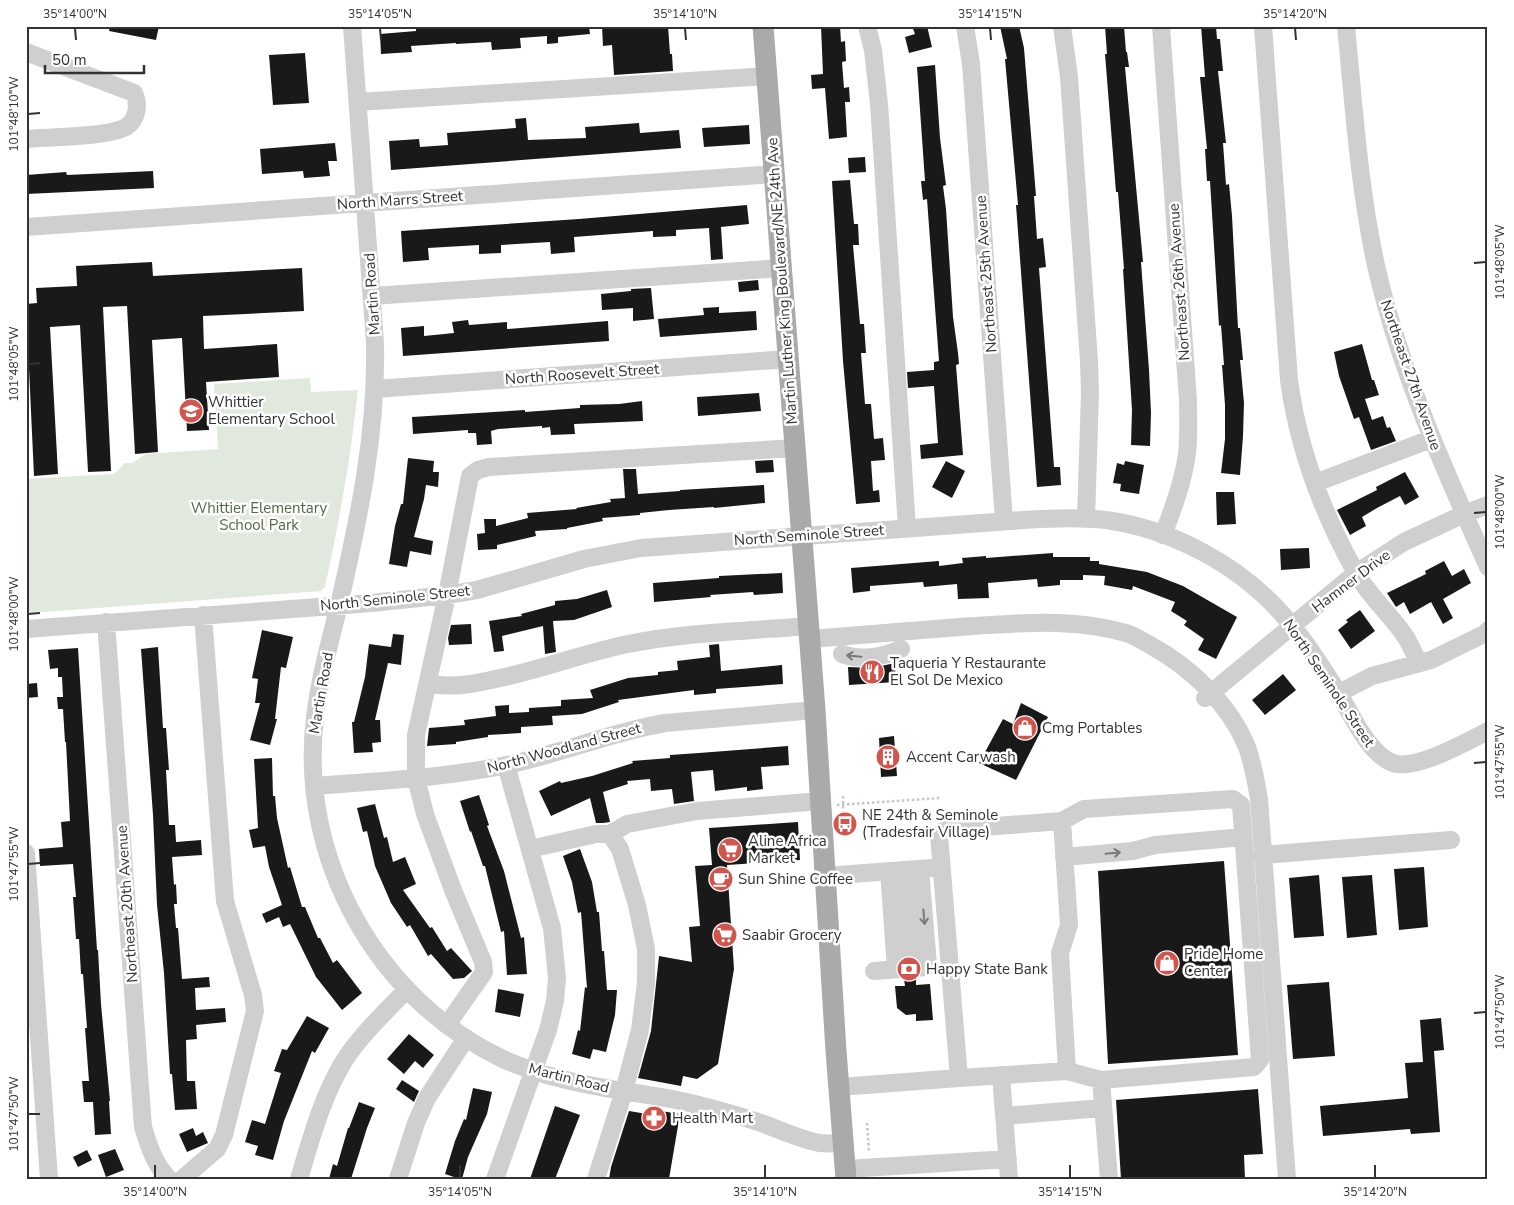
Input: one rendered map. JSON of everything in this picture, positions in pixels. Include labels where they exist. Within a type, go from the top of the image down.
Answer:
[{"type":"main road","name":"Martin Luther King Boulevard/NE 24th Ave","points":[[763,26],[815,710],[843,1143]]},
{"type":"main road","points":[[843,1143],[846,1174]]},
{"type":"street","name":"Martin Road","points":[[352,26],[372,296],[375,389],[366,479],[315,716],[313,738],[314,786],[323,837],[341,890],[353,916],[370,943],[407,989],[447,1025],[466,1038],[503,1058],[534,1071],[578,1083],[655,1096],[717,1110],[776,1127],[820,1143],[843,1143]]},
{"type":"street","points":[[866,26],[873,50],[879,104],[907,528]]},
{"type":"street","name":"Northeast 25th Avenue","points":[[965,26],[971,64],[1004,521]]},
{"type":"street","points":[[1062,26],[1069,76],[1089,361],[1090,393],[1086,519]]},
{"type":"street","name":"Northeast 26th Avenue","points":[[1161,26],[1188,408],[1187,453],[1178,493],[1163,535]]},
{"type":"street","points":[[1263,26],[1292,408],[1305,456],[1315,483],[1356,573],[1407,640],[1419,663]]},
{"type":"street","name":"Northeast 27th Avenue","points":[[1346,26],[1359,160],[1377,269],[1396,340],[1431,439],[1488,567]]},
{"type":"street","points":[[26,52],[134,93],[138,102],[136,114],[128,126],[114,132],[26,139]]},
{"type":"street","points":[[358,102],[767,76]]},
{"type":"street","name":"North Marrs Street","points":[[26,227],[774,174]]},
{"type":"street","points":[[372,296],[782,268]]},
{"type":"street","name":"North Roosevelt Street","points":[[375,389],[788,358]]},
{"type":"street","points":[[1315,483],[1431,439]]},
{"type":"street","points":[[447,1025],[484,972],[483,962],[425,814],[416,778],[416,735],[447,596],[470,476],[478,470],[489,467],[795,448]]},
{"type":"street","name":"Hamner Drive","points":[[1208,696],[1356,573],[1404,542],[1488,505]]},
{"type":"street","name":"North Seminole Street","points":[[26,629],[447,596],[477,590],[584,559],[641,548],[1046,518],[1086,519],[1127,524],[1163,535],[1202,553],[1241,577],[1263,594],[1292,625],[1377,754],[1393,763],[1412,764],[1447,752],[1488,731]]},
{"type":"street","points":[[182,1179],[217,1149],[224,1135],[255,1011],[253,995],[225,902],[203,615]]},
{"type":"street","name":"Northeast 20th Avenue","points":[[106,622],[144,1127],[149,1147],[156,1162],[169,1179]]},
{"type":"street","points":[[428,684],[448,687],[478,683],[531,672],[626,644],[668,636],[1033,622],[1081,624],[1129,633],[1168,655],[1194,676],[1208,696],[1230,716],[1246,745],[1252,763],[1259,798],[1287,1179]]},
{"type":"street","points":[[1338,693],[1372,676],[1431,660],[1486,634],[1488,630]]},
{"type":"street","points":[[842,654],[854,657],[881,655],[901,649]]},
{"type":"street","name":"North Woodland Street","points":[[314,786],[416,778],[506,765],[550,755],[641,727],[665,723],[815,710]]},
{"type":"street","points":[[494,1179],[548,1030],[555,1001],[557,978],[552,928],[506,765]]},
{"type":"street","points":[[839,1087],[1067,1071],[1101,1080],[1254,1067],[1260,1060],[1241,805],[1232,799],[1084,809],[1062,821],[944,830],[939,835],[959,1078]]},
{"type":"street","points":[[530,849],[596,834],[610,834],[627,824],[697,811],[821,804]]},
{"type":"street","points":[[1062,821],[1069,925],[1060,953],[1067,1071]]},
{"type":"street","points":[[596,1179],[624,1091],[640,1030],[646,983],[646,949],[637,905],[620,849],[610,834]]},
{"type":"street","points":[[1064,857],[1133,851],[1155,845],[1243,838]]},
{"type":"street","points":[[1262,855],[1451,840]]},
{"type":"street","points":[[26,853],[49,1179]]},
{"type":"street","points":[[825,876],[941,867]]},
{"type":"street","points":[[904,870],[904,969]]},
{"type":"street","points":[[874,971],[926,967],[928,965],[904,870]]},
{"type":"street","points":[[299,1179],[321,1111],[345,1060],[366,1032],[407,989]]},
{"type":"street","points":[[398,1179],[416,1123],[427,1098],[466,1038]]},
{"type":"street","points":[[1001,1076],[1009,1179]]},
{"type":"street","points":[[1101,1080],[1109,1179]]},
{"type":"street","points":[[1004,1116],[1103,1108]]},
{"type":"street","points":[[846,1174],[870,1167],[1008,1159]]},
{"type":"path","points":[[843,796],[843,814]]},
{"type":"path","points":[[821,804],[843,805],[940,798]]},
{"type":"path","points":[[867,1123],[870,1167]]},
{"type":"green space","name":"Whittier Elementary School Park","points":[[310,378],[311,392],[358,390],[340,514],[325,587],[321,591],[31,613],[26,610],[26,479],[114,474],[125,463],[132,463],[146,454],[218,449],[214,384]]},
{"type":"building","points":[[110,26],[159,26],[156,40],[109,31]]},
{"type":"building","points":[[472,26],[589,26],[590,34],[558,37],[558,43],[547,44],[547,36],[520,38],[521,48],[492,50],[491,42],[456,43],[411,46],[412,52],[381,54],[380,34],[416,31],[416,29]]},
{"type":"building","points":[[602,26],[668,26],[673,71],[614,75],[612,45],[603,46]]},
{"type":"building","points":[[821,26],[840,26],[841,42],[845,41],[846,61],[842,62],[844,88],[849,87],[850,102],[845,102],[847,137],[829,139],[825,88],[812,89],[811,75],[823,74]]},
{"type":"building","points":[[912,26],[927,26],[932,47],[909,53],[905,37],[915,34]]},
{"type":"building","points":[[1000,26],[1019,26],[1024,48],[1036,196],[1034,196],[1037,239],[1043,238],[1046,267],[1039,268],[1054,467],[1060,467],[1061,485],[1037,487],[1016,205],[1018,205],[1005,59],[1007,59]]},
{"type":"building","points":[[1105,26],[1124,26],[1129,67],[1125,67],[1143,262],[1141,262],[1151,413],[1150,446],[1131,445],[1132,410],[1124,269],[1105,54],[1107,54]]},
{"type":"building","points":[[1201,26],[1216,26],[1217,39],[1220,39],[1223,71],[1218,71],[1226,143],[1223,143],[1226,185],[1229,184],[1232,216],[1238,328],[1240,328],[1243,360],[1240,360],[1244,403],[1240,475],[1221,473],[1225,439],[1222,365],[1224,365],[1221,325],[1219,326],[1210,181],[1207,181],[1205,149],[1207,149],[1200,77],[1205,77]]},
{"type":"building","points":[[305,53],[309,103],[273,105],[269,55]]},
{"type":"building","points":[[935,65],[940,138],[946,185],[943,186],[953,317],[959,364],[956,365],[963,455],[921,459],[920,445],[938,443],[934,386],[908,388],[907,372],[934,370],[934,362],[939,361],[927,199],[923,200],[921,181],[925,181],[917,67]]},
{"type":"building","points":[[526,118],[528,140],[586,138],[585,127],[639,123],[640,133],[679,130],[681,148],[391,170],[389,141],[419,139],[420,147],[448,145],[447,133],[516,128],[515,119]]},
{"type":"building","points":[[749,125],[750,144],[704,147],[702,128]]},
{"type":"building","points":[[335,143],[337,161],[328,161],[330,176],[304,178],[303,171],[262,174],[260,149]]},
{"type":"building","points":[[865,157],[866,172],[849,173],[848,158]]},
{"type":"building","points":[[153,171],[154,188],[26,194],[26,175],[66,172],[67,175]]},
{"type":"building","points":[[850,180],[854,224],[858,224],[859,245],[853,245],[860,324],[864,324],[866,353],[861,353],[865,404],[871,404],[874,439],[883,438],[885,460],[871,461],[873,491],[879,490],[880,502],[856,504],[843,361],[832,181]]},
{"type":"building","points":[[747,205],[749,224],[721,227],[723,259],[711,260],[709,228],[676,230],[676,236],[653,237],[653,231],[574,237],[575,252],[551,254],[550,242],[501,245],[501,253],[479,254],[479,245],[428,248],[429,260],[403,262],[401,231]]},
{"type":"building","points":[[152,262],[153,276],[302,268],[304,311],[203,316],[204,349],[277,344],[279,377],[206,382],[209,430],[187,431],[182,338],[152,340],[158,452],[135,454],[127,306],[103,307],[111,471],[88,472],[80,325],[50,327],[58,474],[34,476],[26,304],[37,303],[36,288],[77,286],[76,266]]},
{"type":"building","points":[[758,280],[759,290],[739,292],[738,282]]},
{"type":"building","points":[[651,288],[654,319],[633,321],[633,308],[602,310],[601,294]]},
{"type":"building","points":[[719,307],[719,313],[756,311],[757,330],[660,337],[658,319],[704,315],[703,308]]},
{"type":"building","points":[[468,320],[469,325],[507,322],[507,329],[608,321],[609,341],[403,356],[401,328],[424,326],[424,336],[454,333],[452,322]]},
{"type":"building","points":[[1362,344],[1372,380],[1374,380],[1379,395],[1365,399],[1372,420],[1383,416],[1387,428],[1390,427],[1396,441],[1371,450],[1359,417],[1354,419],[1339,376],[1334,352]]},
{"type":"building","points":[[759,393],[761,411],[698,416],[697,397]]},
{"type":"building","points":[[642,401],[643,421],[574,424],[575,434],[551,435],[550,427],[542,428],[542,426],[498,429],[491,431],[492,444],[477,445],[476,433],[468,433],[468,430],[413,434],[412,417],[525,410],[525,412],[580,408],[580,405],[619,404]]},
{"type":"building","points":[[408,458],[434,461],[433,472],[439,472],[438,487],[426,485],[414,537],[433,541],[431,555],[410,551],[407,567],[389,564],[395,526],[401,504],[403,504]]},
{"type":"building","points":[[773,460],[774,472],[756,473],[755,461]]},
{"type":"building","points":[[946,461],[965,471],[952,498],[932,487]]},
{"type":"building","points":[[1125,461],[1144,465],[1139,494],[1120,491],[1121,484],[1113,483],[1117,463],[1124,465]]},
{"type":"building","points":[[623,469],[636,469],[638,494],[764,485],[765,503],[669,510],[640,513],[640,515],[602,518],[603,521],[567,529],[535,531],[536,536],[497,545],[497,549],[478,550],[477,534],[485,533],[484,519],[496,519],[496,526],[528,518],[527,513],[577,509],[611,502],[610,499],[625,498]]},
{"type":"building","points":[[1405,472],[1419,497],[1405,505],[1400,496],[1377,508],[1362,517],[1366,526],[1350,535],[1337,510],[1377,490],[1376,487]]},
{"type":"building","points":[[1216,492],[1234,492],[1236,524],[1217,525]]},
{"type":"building","points":[[1309,548],[1310,568],[1281,570],[1280,549]]},
{"type":"building","points":[[1053,553],[1053,557],[1090,557],[1090,561],[1099,561],[1099,564],[1147,572],[1183,586],[1237,617],[1216,659],[1198,650],[1204,639],[1184,625],[1187,621],[1171,611],[1175,602],[1133,586],[1132,590],[1104,585],[1105,576],[1083,575],[1083,580],[1060,580],[1060,585],[1038,587],[1037,579],[988,583],[989,598],[958,599],[957,584],[924,587],[923,582],[870,586],[870,591],[853,593],[851,568],[939,561],[939,566],[963,563],[962,558]]},
{"type":"building","points":[[1444,561],[1452,576],[1464,569],[1471,583],[1443,599],[1453,618],[1443,624],[1431,602],[1410,614],[1404,602],[1396,607],[1387,593],[1426,574],[1425,571]]},
{"type":"building","points":[[782,573],[783,593],[754,595],[753,592],[710,595],[711,597],[654,602],[653,583],[719,578],[719,576]]},
{"type":"building","points":[[607,590],[612,607],[574,620],[553,621],[556,652],[545,654],[543,626],[502,636],[504,651],[494,652],[489,621],[522,616],[521,614],[555,605],[555,601],[577,599]]},
{"type":"building","points":[[1360,610],[1375,631],[1351,649],[1338,630],[1348,622],[1346,620]]},
{"type":"building","points":[[471,624],[472,644],[449,645],[448,638],[451,625]]},
{"type":"building","points":[[262,630],[293,637],[286,668],[281,667],[275,719],[277,719],[270,745],[250,740],[260,703],[255,703],[258,679],[252,678]]},
{"type":"building","points":[[393,634],[404,635],[401,665],[388,663],[375,720],[380,720],[381,742],[372,743],[373,752],[354,753],[352,722],[354,722],[365,677],[369,644],[391,647]]},
{"type":"building","points":[[719,644],[721,671],[782,665],[783,684],[716,689],[716,693],[694,695],[694,690],[618,700],[619,702],[582,714],[552,716],[553,725],[521,727],[521,733],[488,735],[488,737],[456,742],[456,744],[427,746],[429,728],[465,725],[464,720],[496,716],[495,706],[509,705],[509,713],[529,712],[529,708],[561,706],[561,700],[593,698],[590,690],[628,678],[658,675],[658,672],[678,670],[677,661],[710,657],[709,645]]},
{"type":"building","points":[[158,647],[163,728],[166,728],[169,770],[166,770],[169,825],[175,825],[176,842],[201,840],[202,855],[172,857],[177,904],[174,904],[182,979],[209,977],[210,987],[195,988],[196,1010],[225,1008],[226,1022],[196,1025],[197,1039],[186,1040],[187,1081],[195,1081],[197,1109],[175,1110],[172,1074],[170,1074],[141,649]]},
{"type":"building","points":[[78,648],[97,950],[110,1101],[111,1134],[95,1135],[93,1102],[84,1102],[82,1081],[89,1081],[85,1028],[87,1028],[79,939],[76,939],[73,897],[76,897],[73,864],[40,866],[39,849],[63,847],[61,822],[70,821],[63,709],[58,709],[57,697],[63,697],[62,677],[58,677],[58,668],[50,669],[48,650]]},
{"type":"building","name":"Taqueria Y Restaurante El Sol De Mexico","points":[[895,663],[896,682],[849,685],[848,667],[872,668]]},
{"type":"building","points":[[1283,674],[1296,690],[1265,715],[1252,700]]},
{"type":"building","points":[[37,683],[38,697],[26,698],[26,684]]},
{"type":"building","points":[[1021,703],[1048,717],[1016,780],[979,763],[1003,719],[1013,724]]},
{"type":"building","name":"Accent Carwash","points":[[894,736],[897,776],[881,777],[879,738]]},
{"type":"building","points":[[788,746],[789,765],[761,767],[763,789],[747,791],[747,787],[715,791],[713,770],[691,772],[694,801],[674,804],[672,789],[651,791],[650,779],[627,781],[628,784],[603,792],[610,822],[596,823],[590,798],[551,816],[539,791],[560,781],[561,783],[592,776],[633,763],[632,761],[670,758],[670,755]]},
{"type":"building","points":[[272,758],[273,796],[275,796],[277,818],[288,868],[290,867],[302,907],[305,907],[318,938],[320,938],[333,963],[337,960],[362,993],[342,1010],[316,977],[290,924],[283,927],[279,917],[266,923],[262,914],[282,905],[269,867],[265,846],[253,848],[249,830],[258,828],[254,759]]},
{"type":"building","points":[[479,795],[489,825],[487,826],[504,871],[521,938],[524,937],[527,974],[507,975],[504,931],[501,932],[485,866],[483,866],[460,801]]},
{"type":"building","points":[[375,804],[384,838],[387,837],[393,862],[405,857],[416,884],[403,890],[430,928],[432,927],[447,951],[451,948],[472,971],[464,978],[453,979],[431,954],[428,956],[410,925],[407,927],[391,903],[375,866],[367,831],[363,832],[357,808]]},
{"type":"building","points":[[798,822],[800,860],[727,865],[734,969],[718,1064],[697,1079],[683,1076],[681,1086],[638,1078],[651,1031],[659,956],[692,962],[689,927],[700,926],[695,866],[712,865],[709,828]]},
{"type":"building","points":[[580,849],[592,882],[597,912],[599,912],[607,990],[617,990],[615,1015],[606,1052],[593,1049],[590,1059],[572,1054],[578,1030],[580,1031],[585,987],[587,988],[581,912],[578,913],[572,882],[563,856]]},
{"type":"building","name":"Pride Home Center","points":[[1224,861],[1238,1055],[1108,1064],[1098,871]]},
{"type":"building","points":[[1424,867],[1428,927],[1399,930],[1394,869]]},
{"type":"building","points":[[1319,875],[1324,936],[1294,938],[1289,878]]},
{"type":"building","points":[[1372,875],[1377,935],[1347,938],[1342,877]]},
{"type":"building","name":"Happy State Bank","points":[[916,978],[916,985],[930,984],[933,1020],[916,1021],[916,1014],[906,1015],[897,1008],[895,986],[905,986],[904,979]]},
{"type":"building","points":[[1329,982],[1335,1056],[1293,1059],[1287,985]]},
{"type":"building","points":[[498,989],[524,994],[520,1017],[495,1012]]},
{"type":"building","points":[[307,1016],[329,1028],[315,1053],[312,1051],[284,1121],[273,1160],[255,1155],[258,1146],[245,1142],[252,1120],[265,1124],[281,1073],[274,1071],[282,1049],[287,1050]]},
{"type":"building","points":[[1441,1018],[1444,1050],[1434,1051],[1440,1132],[1411,1134],[1410,1129],[1323,1136],[1320,1106],[1408,1098],[1405,1063],[1423,1062],[1420,1020]]},
{"type":"building","points":[[409,1034],[434,1055],[423,1068],[415,1061],[404,1074],[387,1059]]},
{"type":"building","points":[[402,1080],[419,1091],[414,1102],[396,1089]]},
{"type":"building","points":[[473,1088],[492,1092],[487,1114],[468,1157],[462,1179],[460,1179],[445,1174],[455,1141],[464,1119],[466,1120]]},
{"type":"building","points":[[1258,1089],[1263,1154],[1244,1155],[1245,1179],[1121,1179],[1116,1100]]},
{"type":"building","points":[[359,1102],[375,1108],[351,1179],[329,1179],[333,1164],[337,1166],[348,1128]]},
{"type":"building","points":[[555,1106],[580,1115],[555,1179],[530,1179]]},
{"type":"building","points":[[648,1109],[680,1114],[669,1179],[609,1179],[629,1111],[647,1114]]},
{"type":"building","points":[[193,1128],[196,1136],[203,1132],[208,1143],[187,1152],[179,1134]]},
{"type":"building","points":[[115,1149],[124,1170],[106,1177],[98,1155]]},
{"type":"building","points":[[87,1150],[92,1160],[78,1167],[73,1157]]},
{"type":"place","name":"Whittier Elementary School","points":[[191,411]]},
{"type":"place","name":"Taqueria Y Restaurante El Sol De Mexico","points":[[872,672]]},
{"type":"place","name":"Cmg Portables","points":[[1025,728]]},
{"type":"place","name":"Accent Carwash","points":[[888,757]]},
{"type":"place","name":"NE 24th & Seminole (Tradesfair Village)","points":[[845,824]]},
{"type":"place","name":"Aline Africa Market","points":[[730,850]]},
{"type":"place","name":"Sun Shine Coffee","points":[[721,879]]},
{"type":"place","name":"Saabir Grocery","points":[[725,935]]},
{"type":"place","name":"Pride Home Center","points":[[1167,963]]},
{"type":"place","name":"Happy State Bank","points":[[909,969]]},
{"type":"place","name":"Health Mart","points":[[654,1118]]}]
